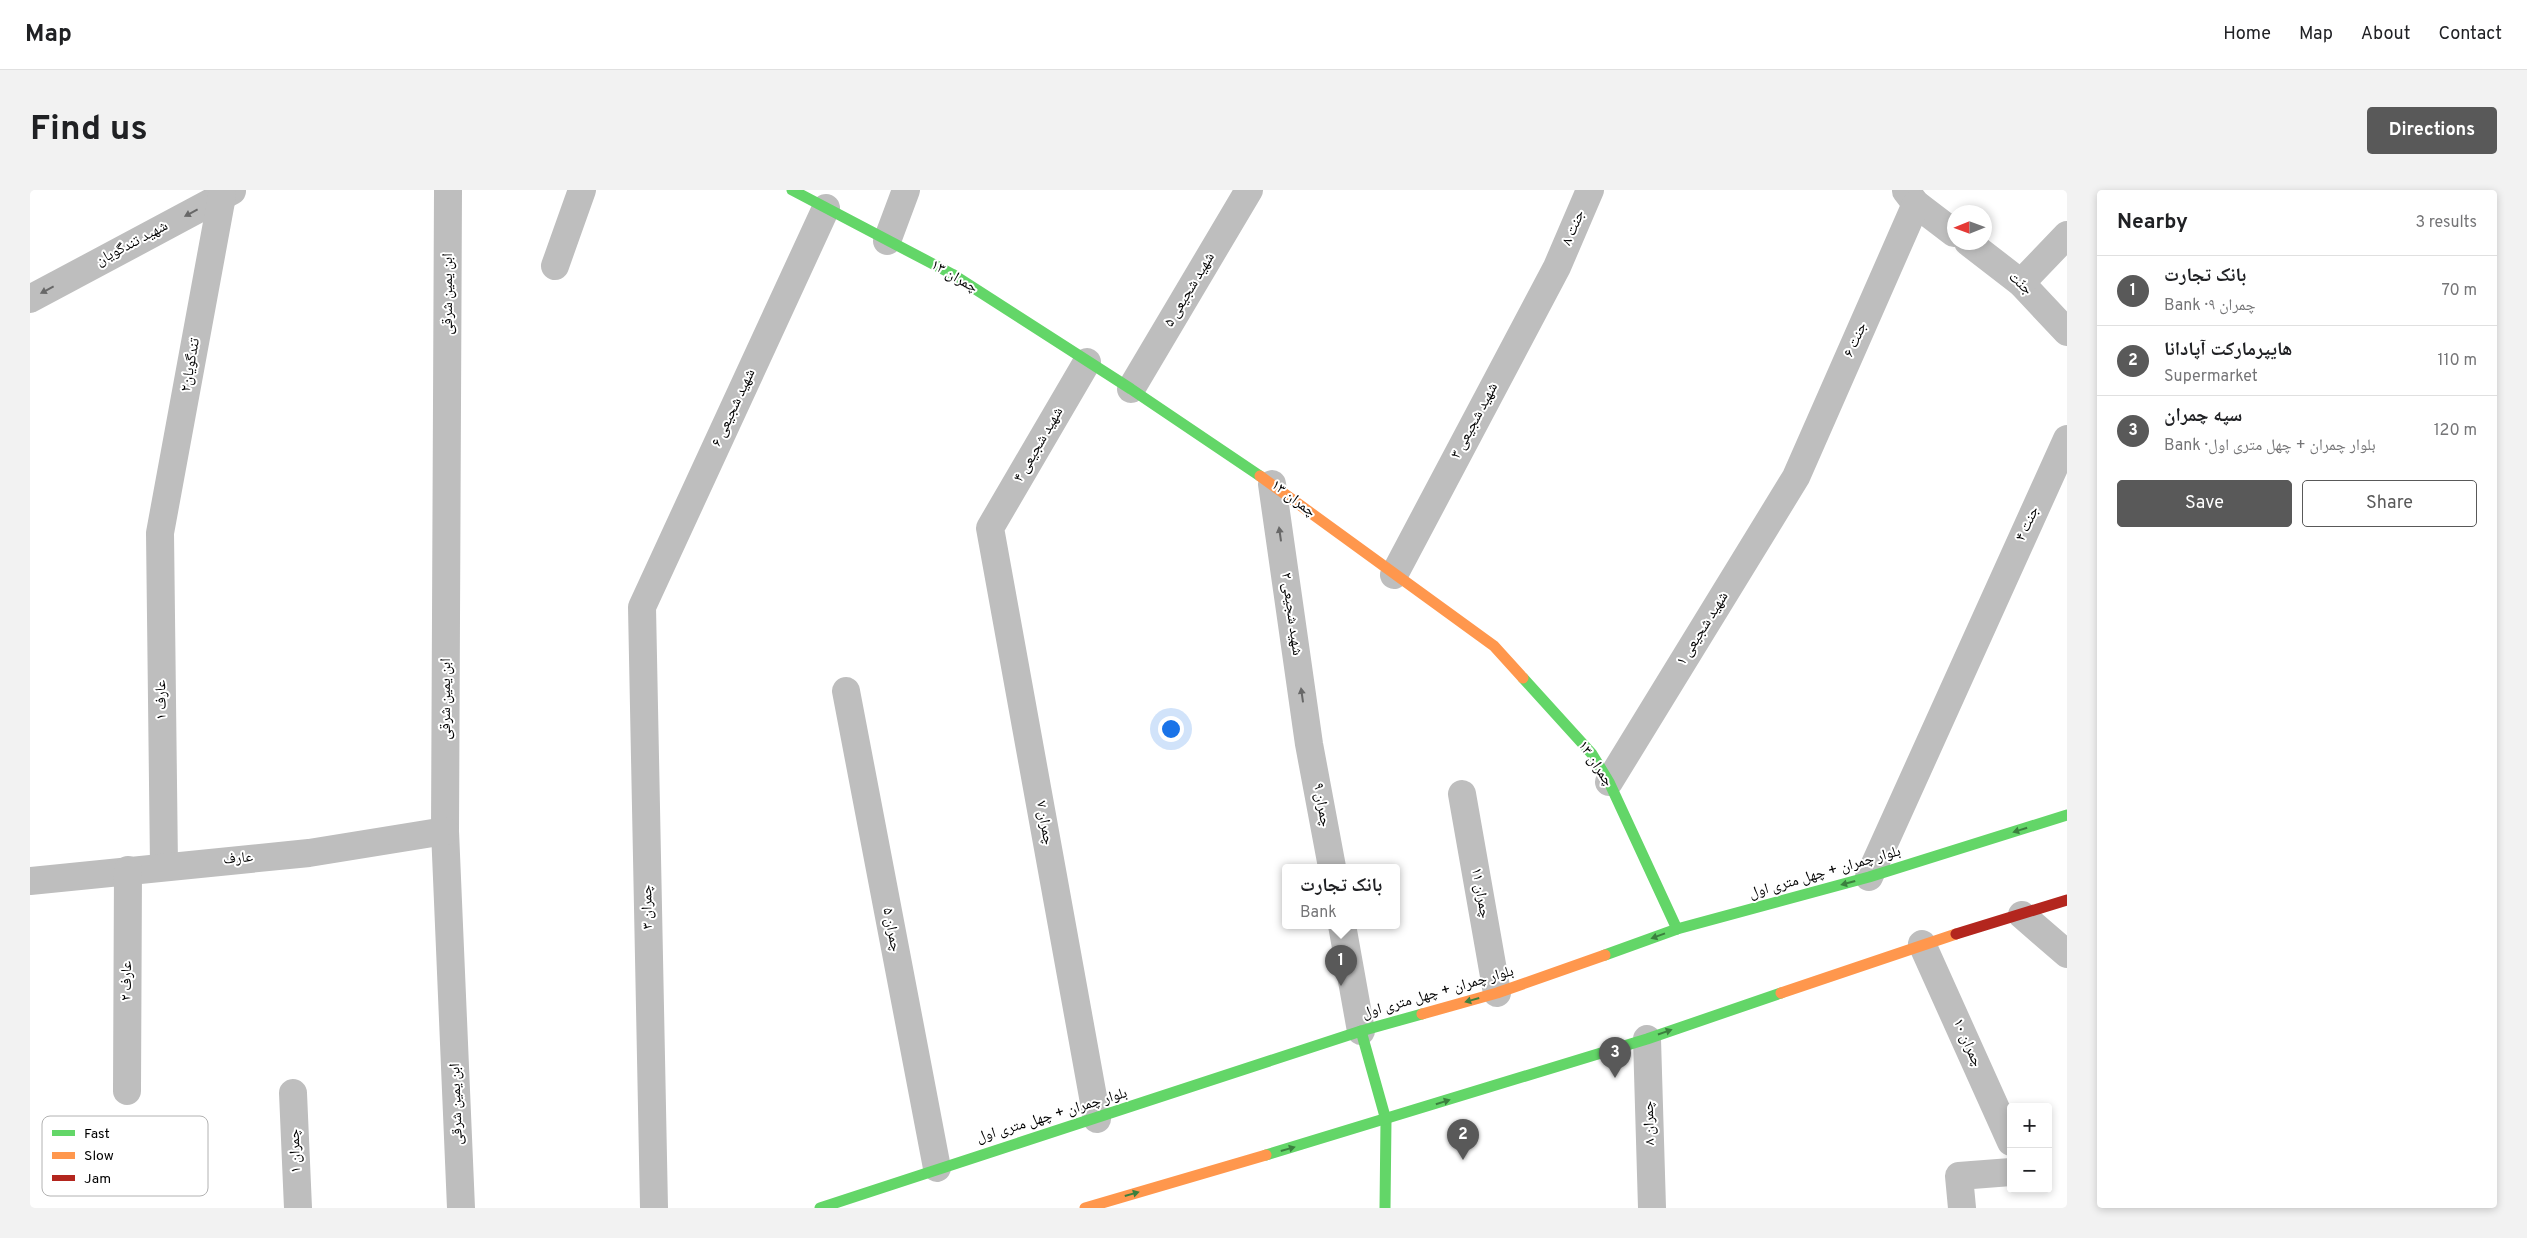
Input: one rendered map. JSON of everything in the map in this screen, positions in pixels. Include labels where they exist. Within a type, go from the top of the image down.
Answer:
[{"type":"main road","name":"چمران ۱۳","points":[[792,190],[952,274],[1131,389],[1272,484],[1394,575],[1494,646],[1592,754],[1609,782],[1677,929]]},
{"type":"main road","name":"بلوار چمران + چهل متری اول","points":[[820,1208],[937,1168],[1097,1119],[1361,1032],[1497,993],[1677,929],[1869,877],[2067,815]]},
{"type":"main road","points":[[1085,1208],[1386,1120],[1647,1039],[1922,944],[2067,900]]},
{"type":"main road","points":[[1361,1032],[1386,1120],[1385,1208]]},
{"type":"street","name":"ابن یمین شرقی","points":[[448,190],[445,831],[461,1208]]},
{"type":"street","points":[[555,266],[582,190]]},
{"type":"street","points":[[888,241],[906,190]]},
{"type":"street","name":"شهید شجیعی ۵","points":[[1131,389],[1249,190]]},
{"type":"street","name":"جنت ۸","points":[[1557,267],[1590,190]]},
{"type":"street","name":"شهید تندگویان","points":[[30,299],[228,193]]},
{"type":"street","name":"تندگویان۲","points":[[160,533],[228,193]]},
{"type":"street","points":[[1911,197],[1947,227]]},
{"type":"street","name":"جنت ۶","points":[[1796,477],[1911,197]]},
{"type":"street","name":"شهید شجیعی ۶","points":[[642,607],[826,208]]},
{"type":"street","points":[[2021,283],[2067,235]]},
{"type":"street","name":"جنّت","points":[[1978,250],[2021,283],[2067,332]]},
{"type":"street","name":"شهید شجیعی ۳","points":[[1394,575],[1557,267]]},
{"type":"street","name":"شهید شجیعی ۴","points":[[990,528],[1087,362]]},
{"type":"street","name":"جنت ۴","points":[[1869,877],[2067,439]]},
{"type":"street","name":"شهید شجیعی ۱","points":[[1609,782],[1796,477]]},
{"type":"street","name":"شهید شجیعی ۲","points":[[1272,484],[1309,744]]},
{"type":"street","name":"چمران ۷","points":[[990,528],[1097,1119]]},
{"type":"street","name":"عارف ۱","points":[[160,533],[164,866]]},
{"type":"street","name":"چمران ۳","points":[[642,607],[654,1208]]},
{"type":"street","name":"چمران ۵","points":[[846,691],[937,1168]]},
{"type":"street","name":"چمران ۹","points":[[1309,744],[1331,864]]},
{"type":"street","name":"چمران ۱۱","points":[[1462,794],[1497,993]]},
{"type":"street","name":"عارف","points":[[30,881],[309,852],[445,831]]},
{"type":"street","name":"عارف ۲","points":[[127,1091],[128,870]]},
{"type":"street","points":[[2022,915],[2067,954]]},
{"type":"street","points":[[1343,929],[1361,1032]]},
{"type":"street","name":"چمران ۱۰","points":[[1922,944],[2007,1133]]},
{"type":"street","name":"چمران ۸","points":[[1647,1039],[1652,1208]]},
{"type":"street","name":"چمران ۱","points":[[293,1093],[298,1208]]},
{"type":"street","points":[[1962,1208],[1958,1176],[2007,1172]]},
{"type":"traffic: fast","points":[[792,190],[952,274],[1131,389],[1260,476]]},
{"type":"traffic: fast","points":[[1523,678],[1592,754],[1609,782],[1677,929]]},
{"type":"traffic: fast","points":[[1605,955],[1677,929],[1869,877],[2067,815]]},
{"type":"traffic: fast","points":[[1266,1155],[1647,1039],[1781,993]]},
{"type":"traffic: fast","points":[[820,1208],[1361,1031],[1422,1014]]},
{"type":"traffic: fast","points":[[1361,1031],[1386,1120],[1385,1208]]},
{"type":"traffic: slow","points":[[1260,476],[1494,646],[1523,678]]},
{"type":"traffic: slow","points":[[1781,993],[1956,934]]},
{"type":"traffic: slow","points":[[1422,1014],[1497,993],[1605,955]]},
{"type":"traffic: slow","points":[[1085,1208],[1266,1155]]},
{"type":"traffic: jam","points":[[1956,934],[2067,900]]},
{"type":"place","name":"بانک تجارت","points":[[1341,986]]},
{"type":"place","name":"سپه چمران","points":[[1615,1078]]},
{"type":"place","name":"هایپرمارکت آپادانا","points":[[1463,1160]]}]
